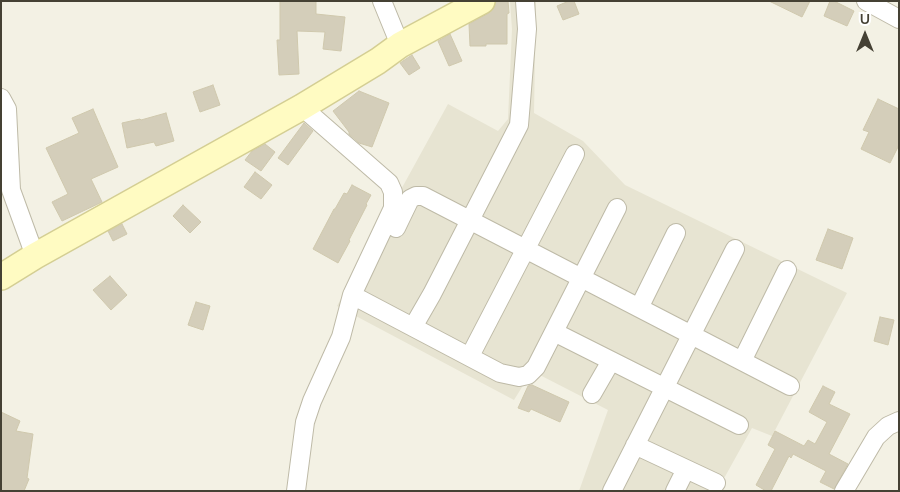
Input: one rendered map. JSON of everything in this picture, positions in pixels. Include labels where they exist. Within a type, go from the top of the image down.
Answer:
[{"type":"street","points":[[382,1],[400,44]]},
{"type":"street","points":[[1,277],[35,256],[302,107],[378,61],[400,44],[482,1]]},
{"type":"street","points":[[413,327],[519,125],[527,29],[525,1]]},
{"type":"street","points":[[866,1],[899,19]]},
{"type":"street","points":[[3,106],[11,190],[35,256]]},
{"type":"street","points":[[296,491],[305,422],[312,401],[341,337],[394,208],[393,192],[389,183],[302,107]]},
{"type":"street","points":[[470,356],[575,154]]},
{"type":"street","points":[[357,297],[410,199],[416,196],[423,196],[790,386]]},
{"type":"street","points":[[357,297],[506,375],[519,377],[528,375],[536,367],[617,208]]},
{"type":"street","points":[[639,308],[676,233]]},
{"type":"street","points":[[612,491],[735,249]]},
{"type":"street","points":[[742,361],[787,270]]},
{"type":"street","points":[[554,332],[739,425]]},
{"type":"street","points":[[592,394],[611,360]]},
{"type":"street","points":[[844,491],[876,437],[888,426],[899,421]]},
{"type":"street","points":[[635,445],[716,483]]},
{"type":"street","points":[[675,491],[686,469]]},
{"type":"shaded area","points":[[510,1],[536,1],[534,113],[583,141],[625,185],[847,293],[772,436],[752,428],[717,491],[579,491],[608,410],[532,371],[514,400],[337,306],[448,104],[498,131],[508,119],[512,29]]},
{"type":"building","points":[[280,1],[316,1],[316,14],[345,17],[341,51],[323,49],[325,32],[297,31],[299,74],[279,75],[277,40],[280,40]]},
{"type":"building","points":[[496,1],[508,1],[507,44],[470,46],[469,24],[489,13],[494,8]]},
{"type":"building","points":[[574,1],[579,14],[563,20],[557,6]]},
{"type":"building","points":[[769,1],[810,1],[802,17]]},
{"type":"building","points":[[830,1],[834,1],[854,11],[847,26],[824,16]]},
{"type":"building","points":[[450,34],[462,61],[449,66],[438,41]]},
{"type":"building","points":[[412,55],[420,68],[409,75],[400,63]]},
{"type":"building","points":[[213,85],[220,105],[200,112],[193,92]]},
{"type":"building","points":[[359,91],[389,103],[372,147],[359,143],[349,134],[333,111]]},
{"type":"building","points":[[878,99],[899,109],[899,145],[890,163],[861,149],[869,132],[863,130]]},
{"type":"building","points":[[93,109],[118,167],[91,179],[102,202],[62,221],[52,202],[68,194],[46,148],[79,133],[72,118]]},
{"type":"building","points":[[166,113],[174,141],[156,146],[154,142],[127,148],[122,123]]},
{"type":"building","points":[[304,123],[313,131],[288,165],[278,158]]},
{"type":"building","points":[[265,144],[275,152],[261,171],[245,160],[252,151]]},
{"type":"building","points":[[255,172],[272,185],[261,199],[244,187]]},
{"type":"building","points":[[352,185],[371,195],[338,263],[313,249],[334,209],[344,193],[347,194]]},
{"type":"building","points":[[183,205],[201,222],[190,233],[173,216]]},
{"type":"building","points":[[122,224],[127,234],[113,241],[108,231]]},
{"type":"building","points":[[828,229],[853,238],[842,269],[816,260]]},
{"type":"building","points":[[110,276],[127,295],[111,310],[93,290]]},
{"type":"building","points":[[196,302],[210,306],[203,330],[188,325]]},
{"type":"building","points":[[880,317],[894,320],[888,345],[874,341]]},
{"type":"building","points":[[532,385],[569,402],[560,422],[531,409],[529,412],[518,408],[528,386]]},
{"type":"building","points":[[823,386],[835,392],[829,404],[850,414],[829,454],[848,464],[834,489],[820,482],[826,471],[793,454],[791,458],[789,456],[771,491],[766,491],[756,485],[775,449],[768,445],[775,431],[804,446],[808,440],[815,444],[827,422],[809,412]]},
{"type":"building","points":[[1,412],[20,421],[16,431],[33,434],[27,478],[29,479],[24,491],[1,491]]}]
